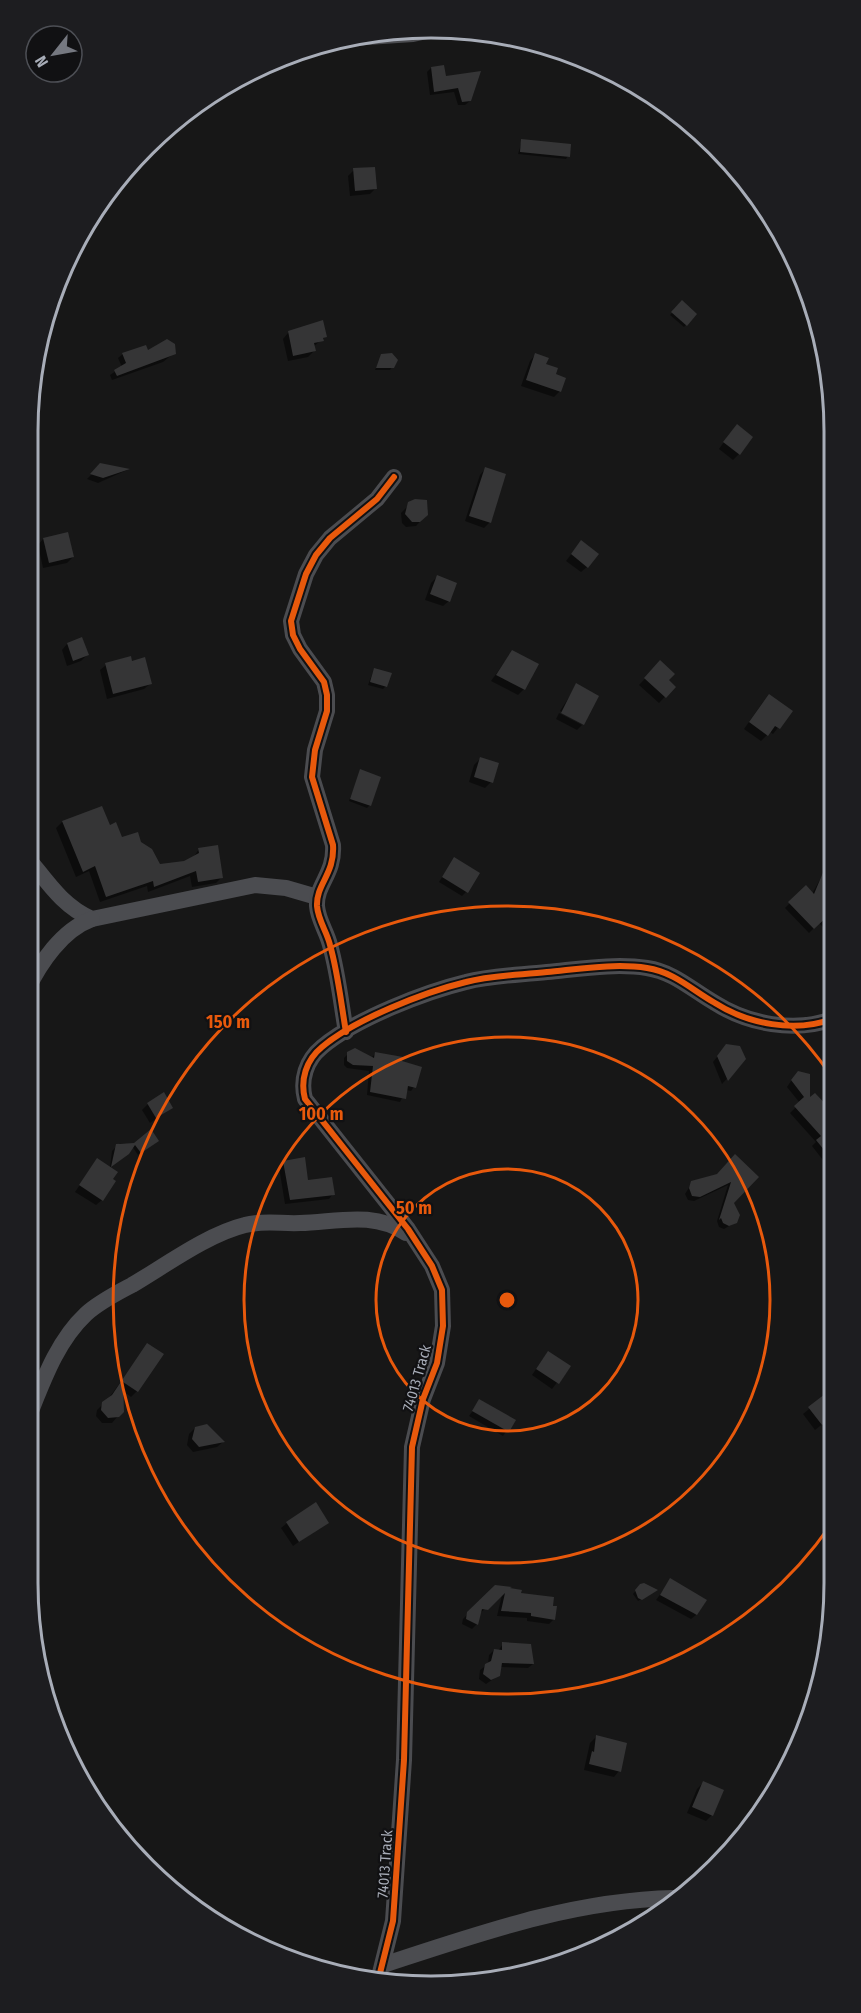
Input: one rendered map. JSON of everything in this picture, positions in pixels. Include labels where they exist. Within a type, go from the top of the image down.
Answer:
[{"type":"street","points":[[346,1032],[335,964],[317,909],[317,897],[332,867],[334,855],[312,777],[315,750],[327,711],[327,695],[324,682],[300,649],[293,635],[291,621],[306,574],[316,555],[330,538],[376,499],[394,477]]},
{"type":"street","points":[[38,871],[55,893],[73,910],[92,918]]},
{"type":"street","points":[[38,969],[53,949],[82,922],[92,918],[255,885],[285,888],[317,897]]},
{"type":"street","name":"74013 Track","points":[[380,1972],[393,1922],[404,1760],[412,1447],[423,1400],[436,1363],[443,1326],[441,1290],[432,1266],[414,1239],[305,1099],[302,1078],[307,1067],[321,1047],[377,1015],[467,982],[602,967],[645,968],[662,972],[688,984],[727,1010],[750,1020],[789,1025],[824,1020]]},
{"type":"street","points":[[38,1393],[45,1375],[65,1340],[87,1314],[229,1230],[262,1222],[300,1223],[354,1219],[393,1225],[414,1239]]},
{"type":"street","points":[[382,1972],[509,1925],[588,1905],[632,1898],[664,1898]]},
{"type":"building","points":[[444,65],[446,76],[481,71],[471,101],[462,102],[458,88],[434,92],[431,67]]},
{"type":"building","points":[[521,139],[571,144],[570,157],[520,152]]},
{"type":"building","points":[[375,167],[377,189],[355,191],[353,168]]},
{"type":"building","points":[[682,300],[697,314],[687,326],[671,312]]},
{"type":"building","points":[[323,320],[327,337],[323,338],[324,341],[314,343],[316,351],[293,356],[288,331]]},
{"type":"building","points":[[167,339],[175,344],[176,354],[117,376],[114,370],[126,363],[122,353],[146,345],[148,350]]},
{"type":"building","points":[[392,353],[398,360],[394,368],[376,368],[381,354]]},
{"type":"building","points":[[535,353],[549,358],[546,364],[558,368],[556,374],[566,378],[561,392],[526,380]]},
{"type":"building","points":[[737,424],[753,437],[740,455],[723,442]]},
{"type":"building","points":[[100,463],[130,469],[103,478],[90,474]]},
{"type":"building","points":[[485,467],[506,474],[491,523],[469,516]]},
{"type":"building","points":[[415,499],[427,500],[428,515],[420,522],[412,522],[405,514],[408,502]]},
{"type":"building","points":[[68,532],[74,557],[49,563],[43,538]]},
{"type":"building","points":[[581,540],[599,554],[588,568],[571,554]]},
{"type":"building","points":[[437,575],[457,583],[450,602],[430,594]]},
{"type":"building","points":[[82,637],[89,655],[73,661],[67,643]]},
{"type":"building","points":[[512,650],[539,664],[525,690],[496,675]]},
{"type":"building","points":[[131,656],[132,661],[145,657],[152,684],[113,694],[105,663]]},
{"type":"building","points":[[660,660],[675,674],[669,680],[676,687],[666,698],[644,678]]},
{"type":"building","points":[[374,668],[392,673],[387,687],[370,682]]},
{"type":"building","points":[[576,683],[599,696],[584,725],[561,713]]},
{"type":"building","points":[[769,694],[793,711],[780,729],[775,726],[768,736],[749,722]]},
{"type":"building","points":[[480,757],[499,763],[493,783],[474,777]]},
{"type":"building","points":[[360,769],[381,777],[371,806],[350,799]]},
{"type":"building","points":[[102,806],[110,825],[116,822],[122,837],[138,832],[141,842],[152,849],[160,864],[184,861],[199,853],[198,848],[218,845],[223,878],[198,882],[196,871],[154,887],[153,881],[106,897],[95,866],[83,872],[62,821]]},
{"type":"building","points":[[454,857],[480,873],[468,893],[442,877]]},
{"type":"building","points":[[824,870],[824,920],[814,929],[788,902],[806,885],[814,894]]},
{"type":"building","points":[[726,1044],[740,1046],[746,1059],[728,1081],[717,1056]]},
{"type":"building","points":[[355,1048],[374,1058],[375,1052],[403,1057],[402,1061],[422,1067],[416,1088],[408,1086],[406,1099],[370,1092],[373,1066],[353,1065],[347,1061],[347,1052]]},
{"type":"building","points":[[798,1071],[810,1074],[810,1097],[815,1093],[824,1102],[824,1150],[816,1140],[821,1136],[794,1106],[804,1097],[791,1080]]},
{"type":"building","points":[[164,1092],[173,1108],[156,1118],[147,1103]]},
{"type":"building","points":[[151,1129],[159,1141],[141,1153],[135,1145],[129,1154],[111,1167],[116,1144],[134,1143]]},
{"type":"building","points":[[735,1154],[759,1177],[734,1203],[740,1215],[737,1223],[729,1226],[723,1223],[721,1218],[719,1220],[731,1182],[700,1197],[692,1196],[689,1188],[691,1181],[717,1174]]},
{"type":"building","points":[[305,1157],[308,1180],[332,1177],[335,1195],[290,1200],[283,1161]]},
{"type":"building","points":[[97,1158],[118,1172],[113,1179],[116,1181],[103,1201],[79,1185]]},
{"type":"building","points":[[147,1343],[164,1354],[138,1392],[123,1382],[124,1412],[119,1417],[108,1418],[101,1410],[102,1402],[112,1395]]},
{"type":"building","points":[[548,1351],[571,1366],[559,1384],[536,1369]]},
{"type":"building","points":[[824,1395],[824,1424],[822,1425],[808,1407]]},
{"type":"building","points":[[479,1399],[516,1420],[509,1432],[472,1411]]},
{"type":"building","points":[[207,1424],[225,1442],[199,1447],[192,1439],[195,1427]]},
{"type":"building","points":[[316,1502],[329,1523],[299,1542],[286,1522]]},
{"type":"building","points":[[670,1578],[707,1600],[697,1615],[660,1595]]},
{"type":"building","points":[[644,1583],[658,1590],[642,1600],[638,1598],[635,1590]]},
{"type":"building","points":[[495,1585],[522,1590],[521,1593],[554,1597],[553,1606],[557,1606],[555,1620],[531,1616],[531,1613],[501,1611],[505,1593],[488,1610],[482,1609],[478,1625],[466,1619],[467,1612]]},
{"type":"building","points":[[502,1642],[531,1644],[534,1664],[502,1663],[500,1676],[491,1680],[483,1674],[485,1664],[491,1661],[494,1649],[502,1650]]},
{"type":"building","points":[[596,1735],[627,1743],[621,1772],[589,1764],[592,1751],[594,1752]]},
{"type":"building","points":[[703,1781],[724,1790],[713,1816],[692,1807]]},
{"type":"cycle path","points":[[346,1032],[333,956],[317,906],[319,891],[329,871],[333,855],[333,845],[312,777],[315,750],[327,711],[327,695],[324,682],[300,649],[293,635],[291,621],[306,574],[316,555],[330,538],[377,499],[394,477]]},
{"type":"cycle path","points":[[380,1972],[393,1921],[404,1760],[412,1447],[423,1399],[437,1363],[443,1326],[442,1290],[432,1266],[408,1229],[305,1099],[303,1085],[308,1064],[316,1052],[353,1026],[431,992],[486,978],[584,968],[622,966],[657,970],[674,977],[728,1010],[757,1021],[787,1026],[824,1021]]}]
